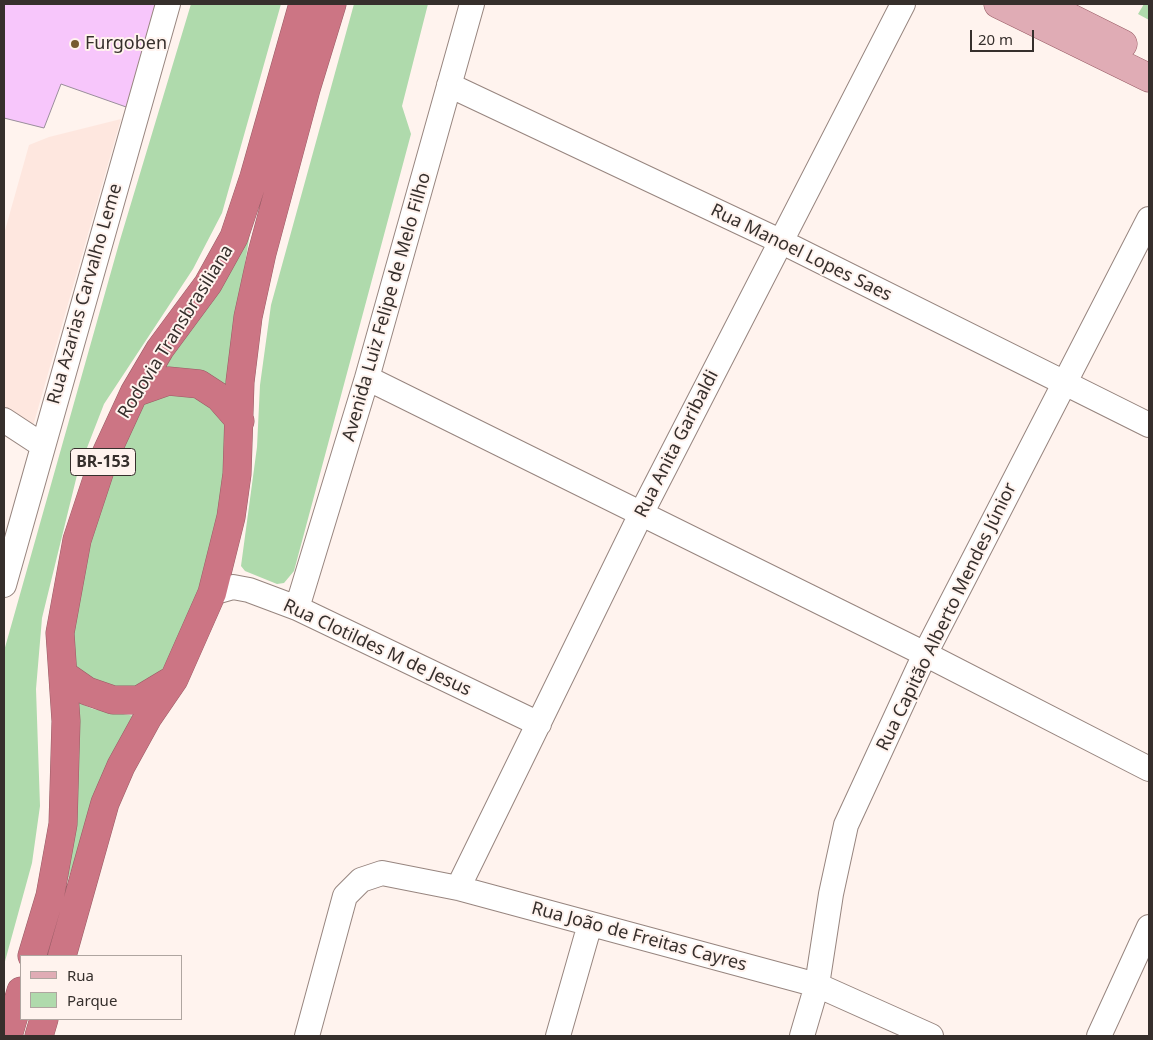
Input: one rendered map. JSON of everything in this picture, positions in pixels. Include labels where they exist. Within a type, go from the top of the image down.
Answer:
[{"type":"highway","name":"Rodovia Transbrasiliana","points":[[32,955],[50,896],[63,824],[66,779],[64,675],[60,633],[77,540],[107,450],[134,393],[160,349],[208,284],[234,237],[254,177],[303,4]]},
{"type":"highway","name":"Rodovia Transbrasiliana","points":[[62,955],[105,803],[121,766],[148,717],[174,679],[212,593],[231,517],[237,474],[240,382],[248,317],[262,253],[306,89],[332,4]]},
{"type":"highway","points":[[134,393],[168,380],[199,384],[219,397],[240,421]]},
{"type":"highway","points":[[64,675],[87,691],[113,700],[139,700],[174,679]]},
{"type":"highway","points":[[8,1036],[20,994]]},
{"type":"highway","points":[[39,1036],[44,1020]]},
{"type":"main road","points":[[998,4],[1149,78]]},
{"type":"main road","points":[[1043,4],[1149,58]]},
{"type":"street","name":"Rua Azarias Carvalho Leme","points":[[4,585],[168,4]]},
{"type":"street","name":"Avenida Luiz Felipe de Melo Filho","points":[[297,608],[367,378],[472,4]]},
{"type":"street","name":"Rua Anita Garibaldi","points":[[458,888],[641,514],[903,4]]},
{"type":"street","name":"Rua Manoel Lopes Saes","points":[[449,85],[782,242],[1149,425]]},
{"type":"street","name":"Rua Capitão Alberto Mendes Júnior","points":[[802,1036],[817,985],[831,894],[846,825],[924,654],[1149,219]]},
{"type":"street","points":[[367,378],[924,654],[1149,769]]},
{"type":"street","points":[[4,420],[42,445]]},
{"type":"street","name":"Rua Clotildes M de Jesus","points":[[212,593],[233,587],[249,590],[297,608],[539,724]]},
{"type":"street","name":"Rua João de Freitas Cayres","points":[[307,1036],[346,896],[361,880],[382,873],[458,888],[817,985],[931,1036]]},
{"type":"street","points":[[558,1036],[590,924]]},
{"type":"street","points":[[1099,1036],[1149,927]]},
{"type":"shaded area","points":[[121,119],[33,426],[4,407],[4,234],[29,145],[49,137]]},
{"type":"green space","points":[[191,4],[281,4],[222,213],[193,269],[104,404],[78,471],[42,618],[36,689],[40,806],[32,863],[4,965],[4,651],[120,240]]},
{"type":"green space","points":[[354,4],[428,4],[402,106],[411,134],[294,571],[284,583],[277,584],[245,571],[241,566],[257,447],[260,385],[271,305]]},
{"type":"green space","points":[[1144,4],[1149,4],[1149,20],[1138,14]]},
{"type":"green space","points":[[251,226],[225,390],[163,371],[224,272]]},
{"type":"green space","points":[[196,392],[227,418],[230,445],[214,553],[166,675],[142,690],[115,693],[74,668],[70,647],[87,548],[121,443],[150,393]]},
{"type":"green space","points":[[77,702],[93,709],[135,716],[92,809],[62,897]]},
{"type":"building","name":"Furgoben","points":[[4,4],[159,4],[129,108],[61,84],[44,128],[4,118]]},
{"type":"place","name":"Furgoben","points":[[75,44]]}]
